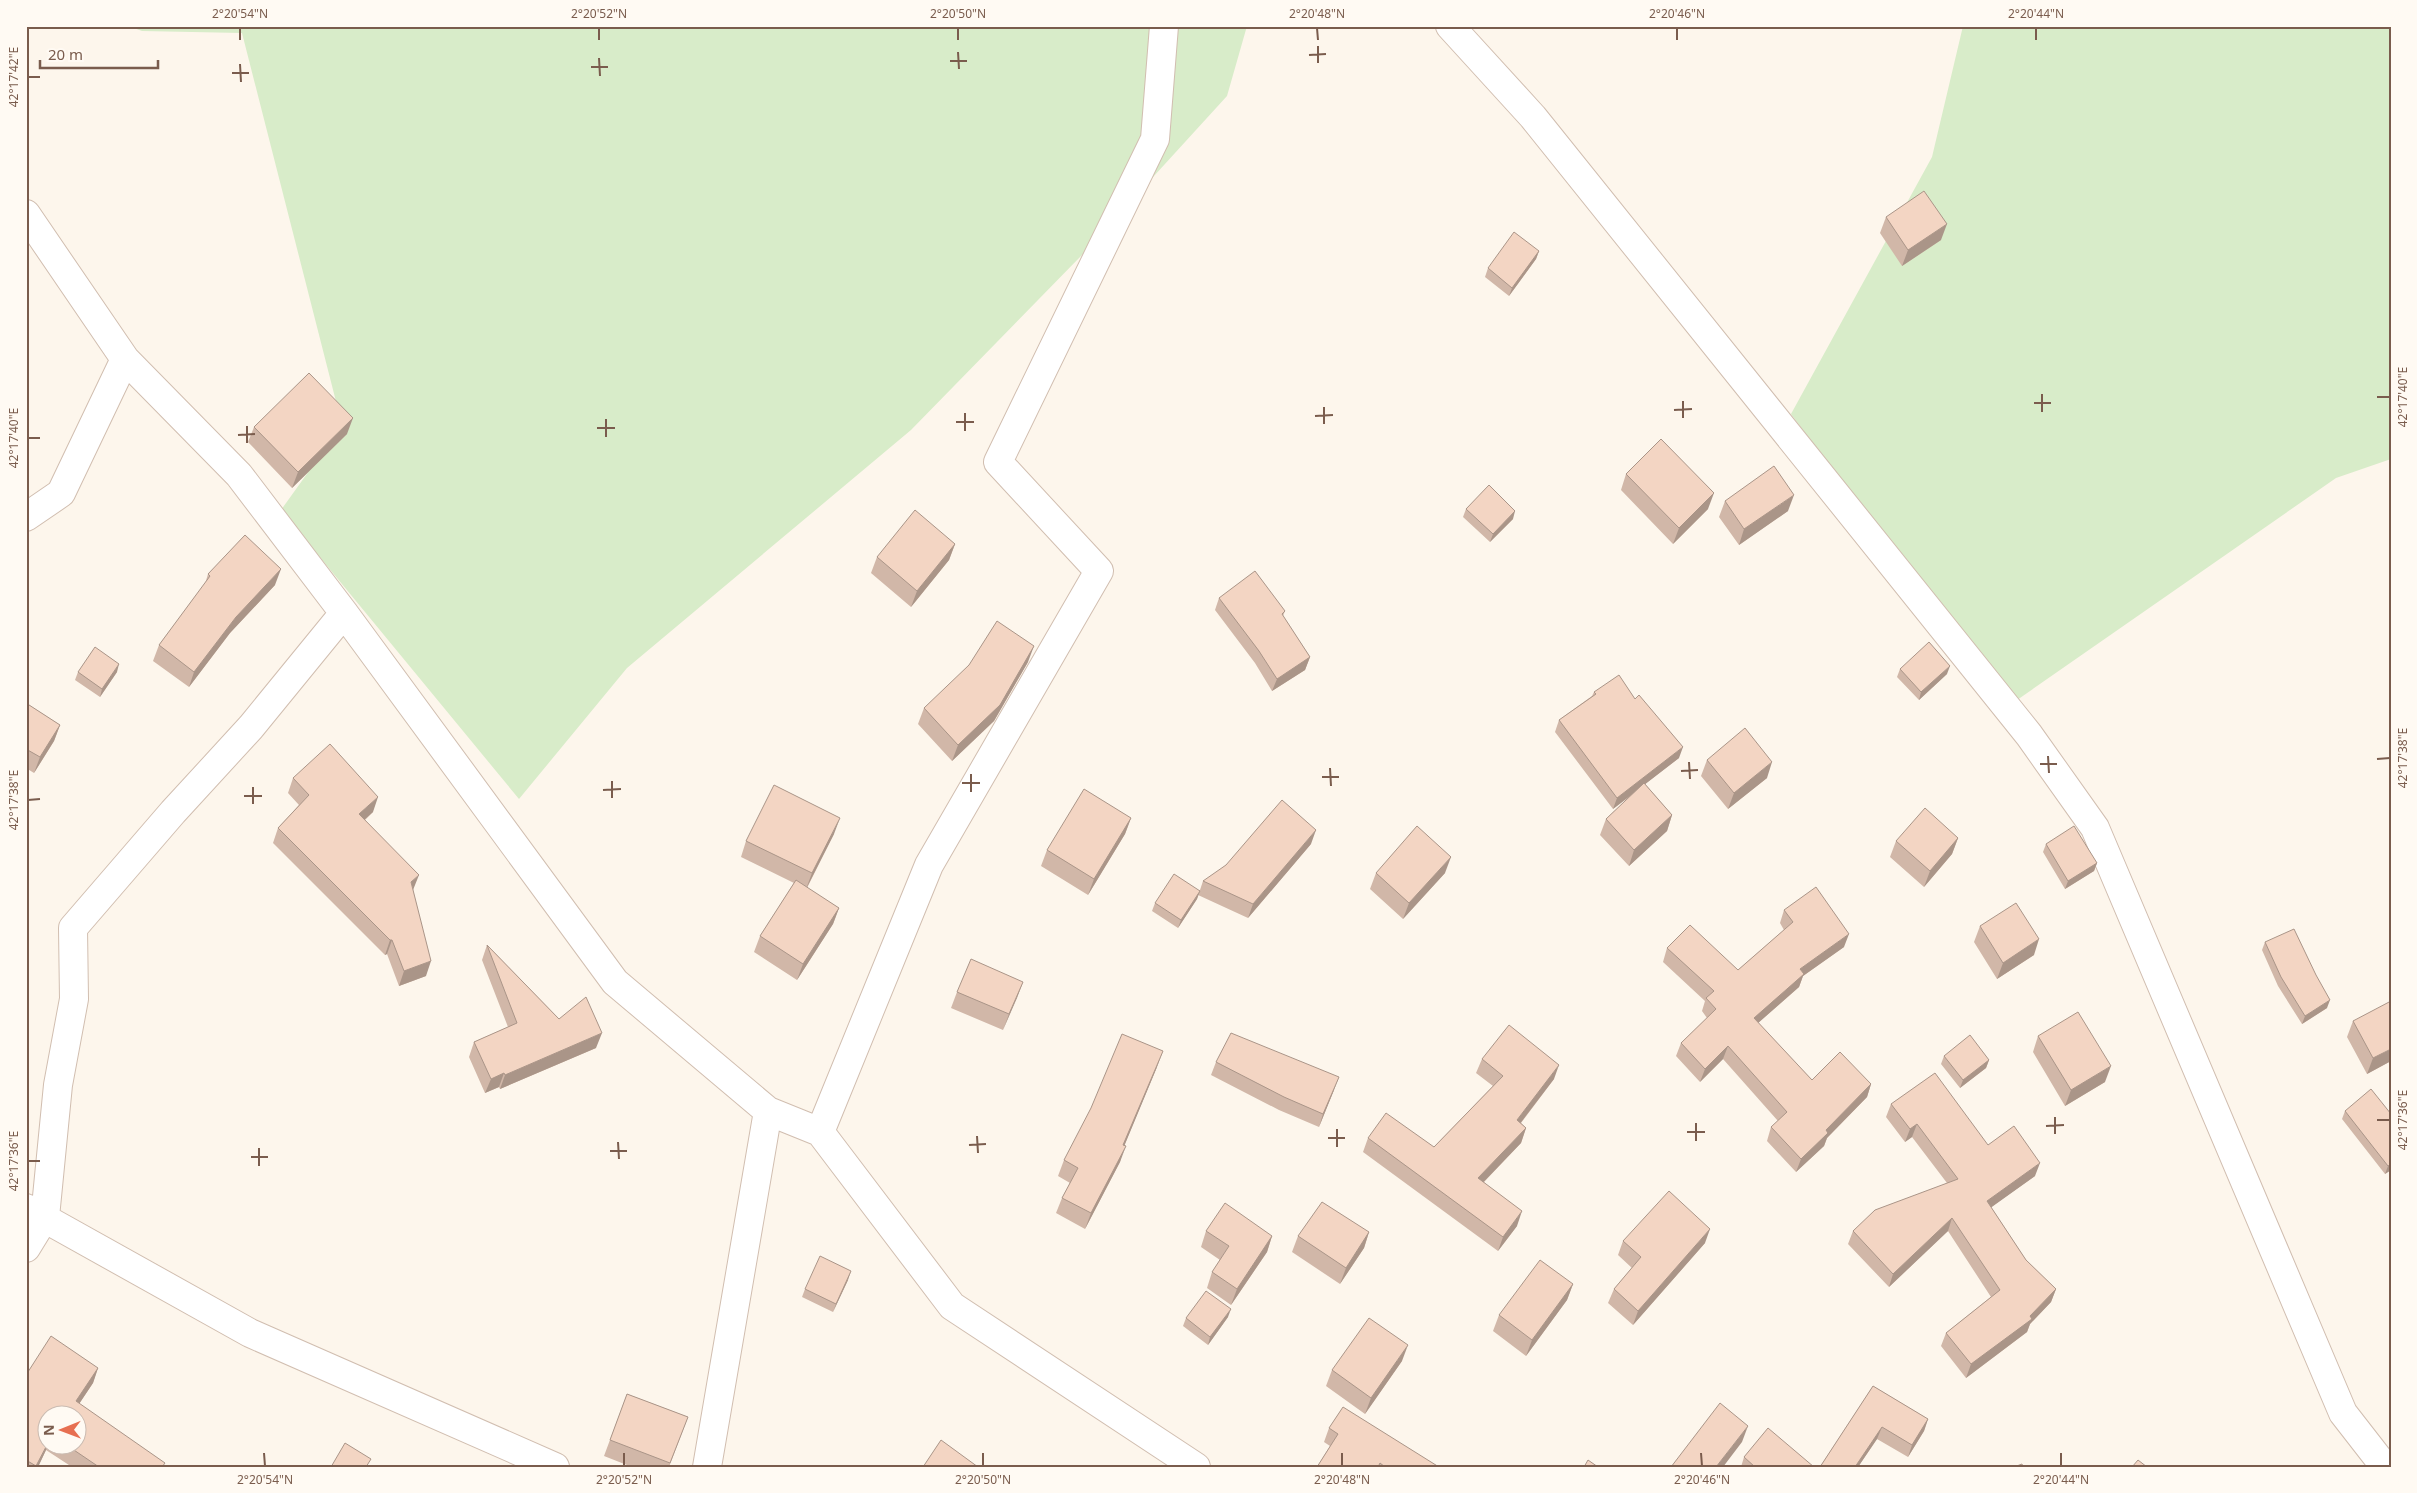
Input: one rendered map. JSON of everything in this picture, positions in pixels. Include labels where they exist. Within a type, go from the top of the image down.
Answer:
[{"type":"street","points":[[820,1132],[930,865],[1099,571],[998,462],[1155,139],[1164,26]]},
{"type":"street","points":[[1450,26],[1545,132],[2029,735],[2095,828],[2343,1414],[2385,1467]]},
{"type":"street","points":[[26,214],[125,360],[239,474],[344,613],[615,982],[768,1111],[820,1132],[952,1306],[1196,1467]]},
{"type":"street","points":[[26,517],[61,493],[125,360]]},
{"type":"street","points":[[26,1248],[35,1213],[74,999],[72,928],[173,812],[251,727],[344,613]]},
{"type":"street","points":[[707,1467],[768,1111]]},
{"type":"street","points":[[35,1213],[250,1333],[555,1467]]},
{"type":"green space","points":[[128,26],[1247,26],[1227,96],[1081,256],[911,430],[627,668],[519,799],[281,510],[342,425],[242,33],[142,31]]},
{"type":"green space","points":[[1963,26],[2391,26],[2391,459],[2336,478],[2007,707],[1791,414],[1932,157]]},
{"type":"building","points":[[1924,191],[1947,224],[1908,250],[1886,217]]},
{"type":"building","points":[[1514,232],[1539,251],[1512,288],[1488,268]]},
{"type":"building","points":[[309,373],[353,418],[298,472],[254,427]]},
{"type":"building","points":[[1661,439],[1714,493],[1679,528],[1626,474]]},
{"type":"building","points":[[1774,466],[1794,495],[1744,529],[1725,501]]},
{"type":"building","points":[[1489,485],[1515,511],[1493,534],[1466,509]]},
{"type":"building","points":[[915,510],[955,544],[917,591],[877,557]]},
{"type":"building","points":[[245,535],[281,569],[236,617],[194,672],[159,645],[210,576],[208,574]]},
{"type":"building","points":[[1255,571],[1285,611],[1282,614],[1310,657],[1277,679],[1259,651],[1219,598]]},
{"type":"building","points":[[997,621],[1034,646],[1000,705],[958,745],[924,708],[969,665]]},
{"type":"building","points":[[1929,642],[1950,666],[1921,692],[1900,669]]},
{"type":"building","points":[[95,647],[119,664],[102,689],[78,672]]},
{"type":"building","points":[[1619,675],[1635,699],[1639,695],[1683,747],[1617,798],[1559,720]]},
{"type":"building","points":[[26,703],[60,725],[40,757],[26,749]]},
{"type":"building","points":[[1745,728],[1772,762],[1734,793],[1707,760]]},
{"type":"building","points":[[330,744],[378,797],[359,814],[419,875],[411,882],[431,961],[404,971],[392,940],[278,828],[309,795],[293,778]]},
{"type":"building","points":[[1644,783],[1672,815],[1634,850],[1606,819]]},
{"type":"building","points":[[774,785],[840,818],[812,873],[746,841]]},
{"type":"building","points":[[1084,789],[1131,818],[1094,879],[1047,850]]},
{"type":"building","points":[[1282,800],[1316,830],[1253,904],[1203,881],[1226,865]]},
{"type":"building","points":[[1925,808],[1958,838],[1930,871],[1896,841]]},
{"type":"building","points":[[1417,826],[1451,857],[1409,903],[1376,873]]},
{"type":"building","points":[[2074,826],[2097,863],[2068,881],[2046,844]]},
{"type":"building","points":[[1174,874],[1200,891],[1181,920],[1155,903]]},
{"type":"building","points":[[796,880],[839,908],[803,964],[760,936]]},
{"type":"building","points":[[1816,887],[1849,934],[1800,969],[1804,974],[1754,1018],[1812,1080],[1840,1052],[1871,1084],[1826,1130],[1828,1133],[1801,1159],[1771,1127],[1787,1112],[1728,1046],[1705,1069],[1681,1043],[1716,1009],[1706,998],[1714,991],[1667,948],[1690,925],[1738,970],[1793,922],[1784,910]]},
{"type":"building","points":[[2016,903],[2039,939],[2003,963],[1980,926]]},
{"type":"building","points":[[2294,929],[2330,1000],[2305,1016],[2281,977],[2265,942]]},
{"type":"building","points":[[487,945],[559,1019],[586,997],[602,1033],[505,1075],[504,1073],[491,1079],[474,1042],[517,1023]]},
{"type":"building","points":[[971,959],[1023,982],[1009,1014],[957,992]]},
{"type":"building","points":[[2391,1001],[2391,1049],[2373,1058],[2353,1021]]},
{"type":"building","points":[[2078,1012],[2111,1066],[2071,1090],[2038,1036]]},
{"type":"building","points":[[1509,1025],[1559,1065],[1517,1120],[1526,1128],[1478,1178],[1522,1211],[1503,1237],[1368,1138],[1386,1113],[1434,1147],[1503,1076],[1482,1059]]},
{"type":"building","points":[[1231,1033],[1339,1077],[1323,1114],[1284,1097],[1216,1062]]},
{"type":"building","points":[[1122,1034],[1163,1051],[1123,1145],[1126,1146],[1091,1213],[1062,1198],[1078,1168],[1064,1160],[1091,1108]]},
{"type":"building","points":[[1970,1035],[1989,1060],[1963,1080],[1944,1056]]},
{"type":"building","points":[[1935,1073],[1988,1145],[2014,1126],[2040,1163],[1987,1201],[2026,1260],[2056,1289],[2030,1316],[2032,1319],[1971,1364],[1946,1333],[2000,1290],[1952,1218],[1893,1274],[1853,1231],[1875,1210],[1958,1179],[1917,1124],[1910,1129],[1891,1104]]},
{"type":"building","points":[[2371,1089],[2391,1114],[2391,1164],[2388,1166],[2345,1111]]},
{"type":"building","points":[[1669,1191],[1710,1229],[1638,1311],[1614,1289],[1641,1257],[1623,1241]]},
{"type":"building","points":[[1322,1202],[1369,1232],[1346,1268],[1298,1236]]},
{"type":"building","points":[[1225,1203],[1272,1236],[1237,1289],[1212,1272],[1229,1246],[1206,1231]]},
{"type":"building","points":[[820,1256],[851,1271],[836,1304],[805,1289]]},
{"type":"building","points":[[1540,1260],[1573,1284],[1532,1340],[1499,1315]]},
{"type":"building","points":[[1206,1291],[1231,1309],[1210,1337],[1186,1318]]},
{"type":"building","points":[[1369,1318],[1408,1345],[1371,1398],[1332,1370]]},
{"type":"building","points":[[51,1336],[98,1368],[76,1401],[83,1406],[38,1406],[38,1456],[41,1456],[36,1466],[26,1460],[26,1375]]},
{"type":"building","points":[[1873,1386],[1928,1419],[1912,1445],[1882,1427],[1855,1467],[1820,1467]]},
{"type":"building","points":[[627,1394],[688,1417],[670,1463],[610,1440]]},
{"type":"building","points":[[1720,1403],[1748,1426],[1716,1467],[1671,1467]]},
{"type":"building","points":[[1343,1407],[1439,1467],[1385,1467],[1380,1463],[1378,1467],[1317,1467],[1338,1434],[1329,1428]]},
{"type":"building","points":[[88,1409],[165,1463],[162,1467],[99,1467],[83,1456],[88,1456]]},
{"type":"building","points":[[1768,1428],[1814,1467],[1755,1467],[1744,1457]]},
{"type":"building","points":[[941,1440],[978,1467],[923,1467]]},
{"type":"building","points":[[345,1443],[371,1459],[366,1467],[331,1467]]},
{"type":"building","points":[[1588,1460],[1598,1467],[1584,1467]]},
{"type":"building","points":[[2138,1460],[2147,1467],[2132,1467]]}]
